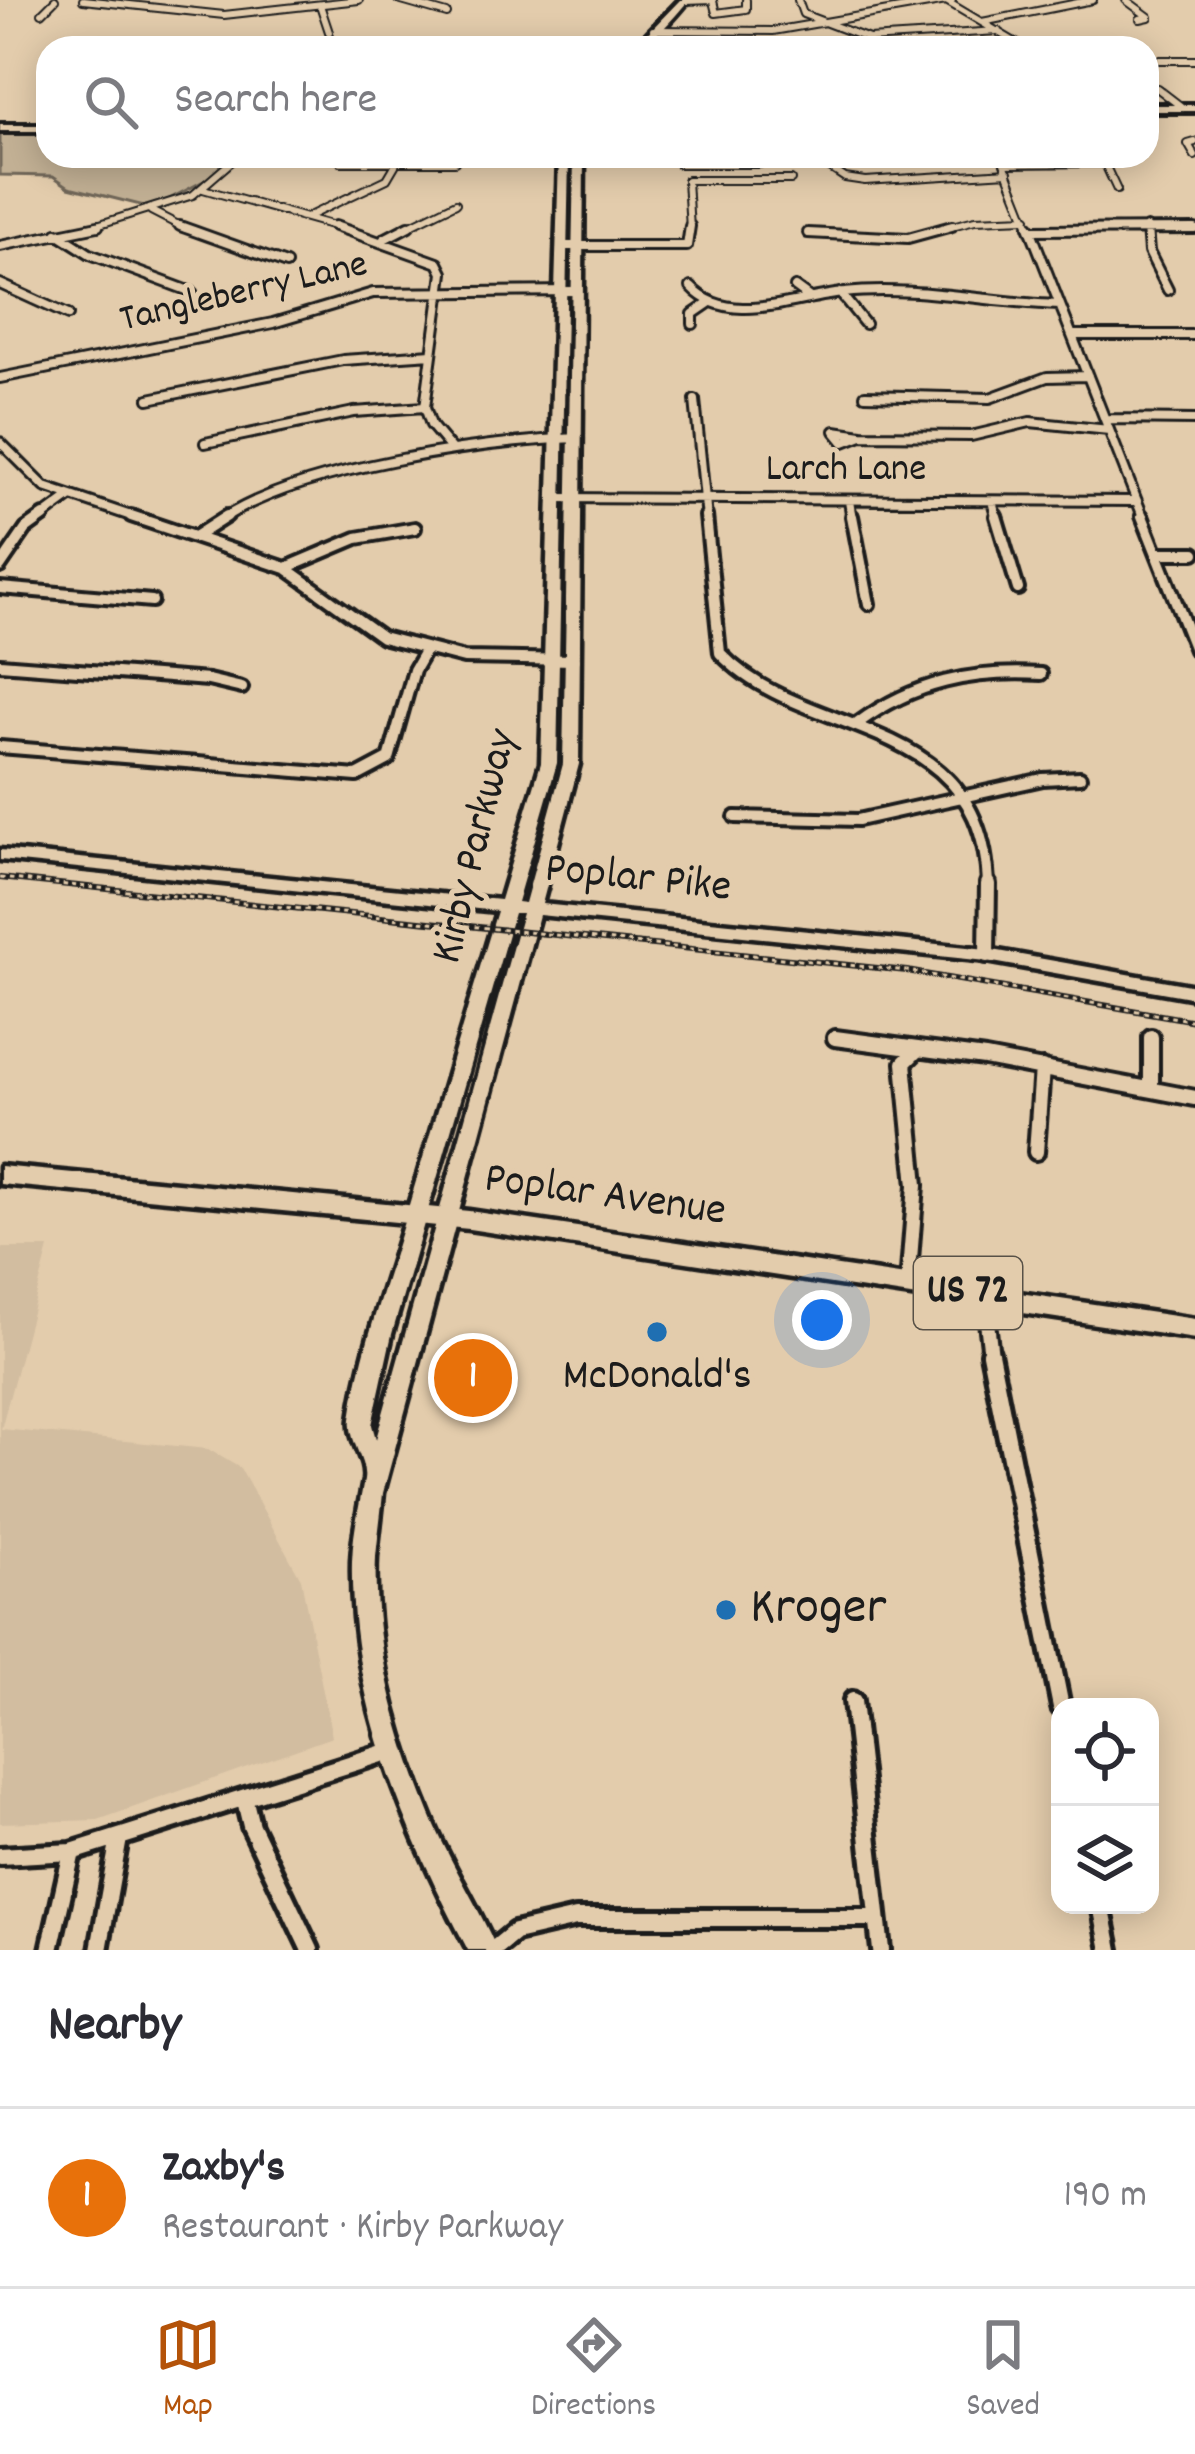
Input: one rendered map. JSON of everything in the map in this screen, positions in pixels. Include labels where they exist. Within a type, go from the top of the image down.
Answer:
[{"type":"main road","points":[[645,36],[685,0]]},
{"type":"main road","points":[[639,36],[653,30]]},
{"type":"main road","name":"Kirby Parkway","points":[[483,1950],[438,1864],[395,1749],[368,1613],[367,1541],[374,1468],[391,1428],[571,764],[576,291],[565,168]]},
{"type":"main road","name":"Kirby Parkway","points":[[374,1468],[361,1425],[364,1404],[549,763],[560,291],[578,168]]},
{"type":"main road","name":"Poplar Pike","points":[[0,855],[987,955],[1195,992]]},
{"type":"main road","name":"Poplar Avenue","points":[[0,1174],[446,1217],[1195,1329]]},
{"type":"street","points":[[42,13],[55,0]]},
{"type":"street","points":[[83,0],[173,12],[287,12],[359,0]]},
{"type":"street","points":[[173,12],[193,0]]},
{"type":"street","points":[[282,0],[287,12]]},
{"type":"street","points":[[398,0],[448,14]]},
{"type":"street","points":[[685,0],[712,1],[716,13],[731,14],[746,9],[746,0]]},
{"type":"street","points":[[798,0],[802,13],[862,36]]},
{"type":"street","points":[[885,0],[893,11]]},
{"type":"street","points":[[982,22],[1093,0]]},
{"type":"street","points":[[1126,0],[1149,17],[1140,19]]},
{"type":"street","points":[[653,30],[778,31],[949,1],[1006,36]]},
{"type":"street","points":[[122,15],[135,7]]},
{"type":"street","points":[[321,8],[329,32]]},
{"type":"street","points":[[1046,10],[1064,23]]},
{"type":"street","points":[[778,31],[778,36]]},
{"type":"street","points":[[917,36],[998,31]]},
{"type":"street","points":[[1159,60],[1195,60]]},
{"type":"street","points":[[1159,89],[1189,108]]},
{"type":"street","points":[[0,128],[36,128]]},
{"type":"street","points":[[1192,142],[1195,157]]},
{"type":"street","points":[[0,246],[152,211],[203,189],[225,168]]},
{"type":"street","points":[[308,216],[387,179],[394,168]]},
{"type":"street","points":[[830,168],[845,178],[865,181],[971,168]]},
{"type":"street","points":[[1006,168],[1190,626],[1195,650]]},
{"type":"street","points":[[1106,168],[1117,190]]},
{"type":"street","points":[[569,246],[689,246],[687,180],[791,180]]},
{"type":"street","points":[[203,189],[308,216],[436,261],[442,270],[425,406],[431,424],[452,450]]},
{"type":"street","points":[[383,240],[456,203]]},
{"type":"street","points":[[152,211],[191,232],[286,264]]},
{"type":"street","points":[[808,233],[908,238],[975,220],[1027,218]]},
{"type":"street","points":[[1147,227],[1149,252],[1168,290]]},
{"type":"street","points":[[1032,230],[1195,230]]},
{"type":"street","points":[[57,233],[90,254],[192,292]]},
{"type":"street","points":[[0,284],[68,315]]},
{"type":"street","points":[[691,287],[709,303],[755,306],[897,290],[986,303],[1060,305]]},
{"type":"street","points":[[795,287],[810,298]]},
{"type":"street","name":"Tangleberry Lane","points":[[0,378],[283,320],[362,295],[576,291]]},
{"type":"street","points":[[840,293],[865,324]]},
{"type":"street","points":[[693,324],[693,314],[709,303]]},
{"type":"street","points":[[1072,335],[1195,335]]},
{"type":"street","points":[[149,399],[355,358],[432,354]]},
{"type":"street","points":[[865,394],[990,398],[1047,376],[1088,376]]},
{"type":"street","points":[[695,400],[720,653],[734,670],[759,684],[858,722],[920,756],[958,798],[982,837],[987,862],[987,955]]},
{"type":"street","points":[[205,443],[354,412],[425,406]]},
{"type":"street","points":[[862,435],[962,437],[1038,422],[1195,420]]},
{"type":"street","points":[[196,536],[268,494],[452,450],[577,439]]},
{"type":"street","points":[[0,442],[6,458],[36,482],[286,568],[360,626],[425,651],[480,660],[575,660]]},
{"type":"street","points":[[0,567],[26,530],[70,497]]},
{"type":"street","name":"Larch Lane","points":[[554,498],[1137,502]]},
{"type":"street","points":[[849,501],[869,604]]},
{"type":"street","points":[[992,501],[1018,589]]},
{"type":"street","points":[[286,568],[357,538],[415,528]]},
{"type":"street","points":[[1157,553],[1195,553]]},
{"type":"street","points":[[0,589],[127,595],[152,601]]},
{"type":"street","points":[[0,747],[357,776],[389,759],[414,670],[425,651]]},
{"type":"street","points":[[0,664],[208,680],[242,688]]},
{"type":"street","points":[[858,722],[911,688],[994,674],[1041,674]]},
{"type":"street","points":[[735,817],[844,822],[1043,779],[1080,777]]},
{"type":"street","points":[[1151,1037],[1151,1089]]},
{"type":"street","points":[[835,1038],[1042,1068],[1195,1098]]},
{"type":"street","points":[[908,1284],[916,1185],[904,1064],[916,1051]]},
{"type":"street","points":[[1036,1152],[1042,1068]]},
{"type":"street","points":[[984,1296],[989,1347],[1059,1698]]},
{"type":"street","points":[[853,1701],[881,1950]]},
{"type":"street","points":[[0,1856],[72,1852],[245,1802],[395,1749]]},
{"type":"street","points":[[245,1802],[310,1950]]},
{"type":"street","points":[[99,1950],[119,1838]]},
{"type":"street","points":[[50,1950],[72,1852]]},
{"type":"street","points":[[1103,1914],[1110,1950]]},
{"type":"street","points":[[494,1950],[515,1932],[576,1918],[877,1918]]},
{"type":"shaded area","points":[[0,129],[36,129],[36,168],[221,168],[152,208],[69,187],[53,176],[0,175]]},
{"type":"shaded area","points":[[0,1248],[49,1248],[1,1429],[208,1449],[240,1468],[301,1579],[332,1737],[98,1820],[0,1823]]},
{"type":"railway","points":[[0,878],[907,971],[1195,1021]]},
{"type":"place","name":"McDonald's","points":[[657,1332]]},
{"type":"place","name":"Zaxby's","points":[[473,1378]]},
{"type":"place","name":"Kroger","points":[[726,1610]]}]
